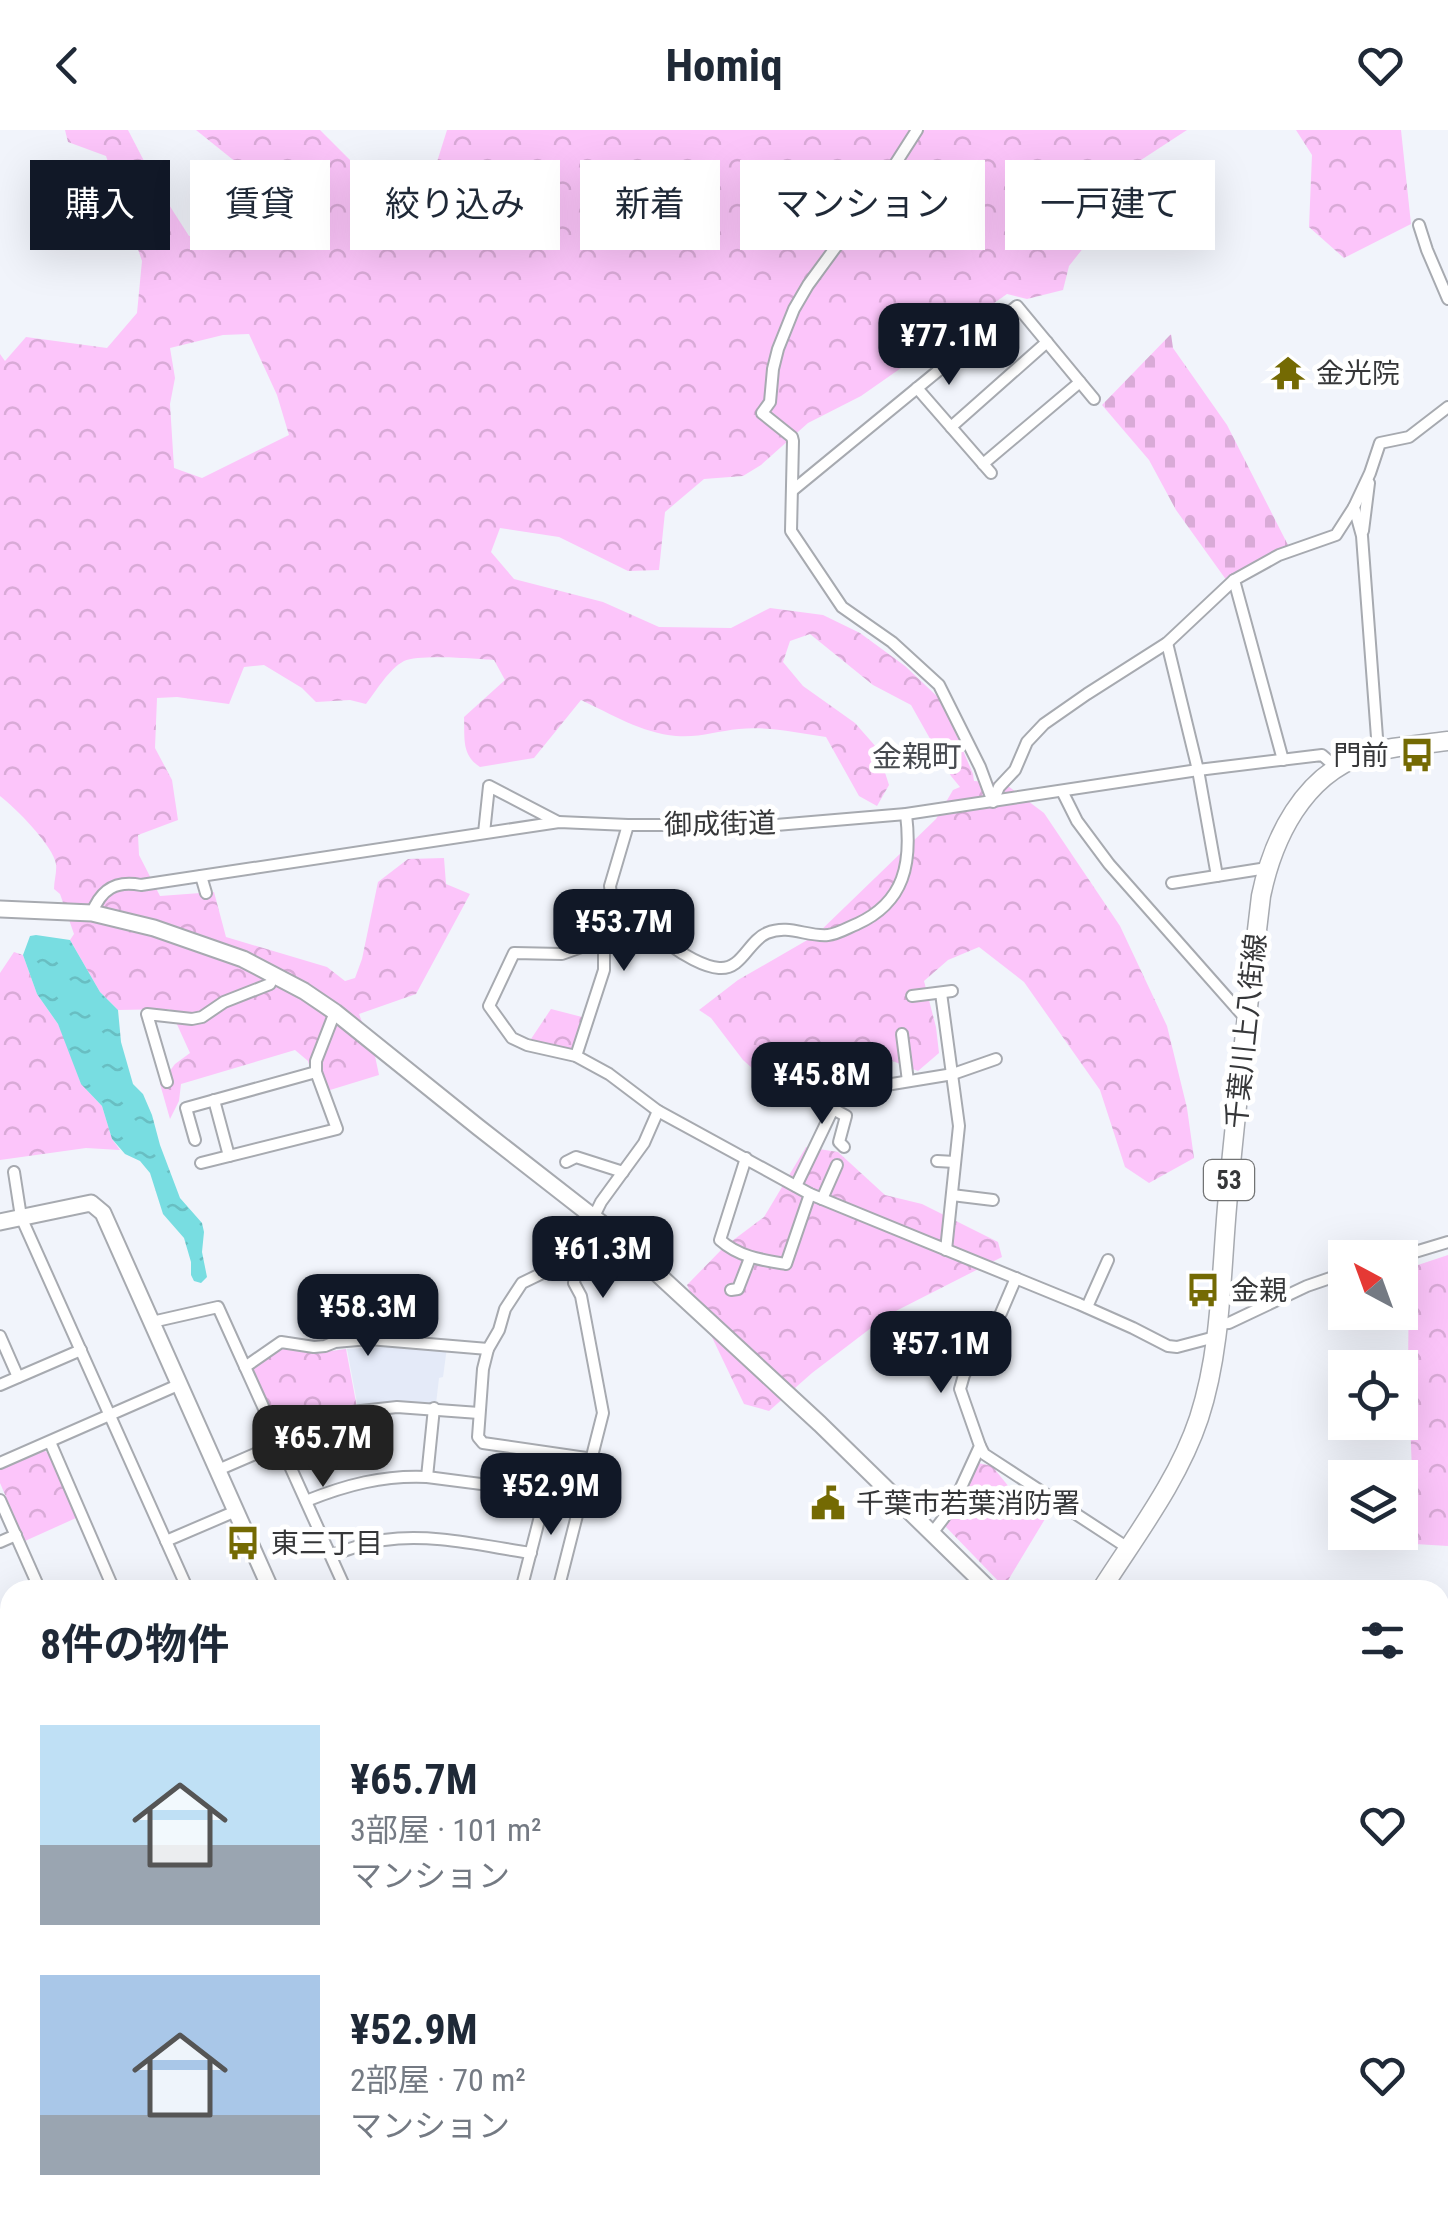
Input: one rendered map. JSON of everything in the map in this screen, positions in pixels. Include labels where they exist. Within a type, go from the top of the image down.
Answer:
[{"type":"main road","name":"53","points":[[1337,768],[1378,751],[1448,741]]},
{"type":"main road","name":"千葉川上八街線","points":[[1107,1580],[1166,1487],[1191,1439],[1206,1396],[1261,896],[1268,868],[1290,817],[1337,768]]},
{"type":"street","points":[[917,130],[808,284],[778,349],[770,402],[762,413],[792,437],[791,531],[842,607],[892,642],[939,685],[993,802]]},
{"type":"street","points":[[1419,224],[1448,299]]},
{"type":"street","points":[[793,490],[1017,306],[1094,399]]},
{"type":"street","points":[[951,427],[1047,342]]},
{"type":"street","points":[[917,388],[987,468],[1080,382]]},
{"type":"street","points":[[993,802],[998,787],[1015,770],[1027,742],[1044,724],[1167,642],[1234,580],[1279,555],[1336,534],[1370,474],[1380,443],[1409,437],[1448,408]]},
{"type":"street","points":[[1362,536],[1370,474]]},
{"type":"street","points":[[1354,507],[1362,536],[1378,751]]},
{"type":"street","points":[[1234,580],[1283,760]]},
{"type":"street","points":[[1167,642],[1198,770],[1217,876]]},
{"type":"street","name":"御成街道","points":[[92,913],[97,899],[110,887],[126,882],[140,885],[558,822],[776,825],[906,814],[1198,770],[1322,756],[1337,768]]},
{"type":"street","points":[[484,834],[489,786],[558,822]]},
{"type":"street","points":[[1062,790],[1077,821],[1109,864],[1247,1020]]},
{"type":"street","points":[[613,926],[654,932],[670,946],[714,968],[736,963],[768,932],[787,928],[823,936],[837,933],[880,911],[902,882],[908,833],[906,814]]},
{"type":"street","points":[[576,1056],[604,970],[604,939],[613,926],[610,886],[628,825]]},
{"type":"street","points":[[1172,883],[1268,868]]},
{"type":"street","points":[[201,876],[206,893]]},
{"type":"street","points":[[0,910],[92,913],[188,938],[274,974],[335,1012],[610,1230],[980,1580]]},
{"type":"street","points":[[604,939],[562,954],[514,953],[489,1006],[512,1038],[576,1056],[610,1074],[658,1112],[810,1194],[1087,1307],[1168,1346],[1178,1347],[1328,1279]]},
{"type":"street","points":[[168,1082],[147,1014],[192,1019],[202,1016],[224,1002],[270,984],[274,974]]},
{"type":"street","points":[[912,996],[947,992],[959,1126],[946,1250]]},
{"type":"street","points":[[201,1163],[337,1129],[316,1072],[316,1061],[335,1012]]},
{"type":"street","points":[[902,1034],[908,1082]]},
{"type":"street","points":[[886,1085],[953,1074],[996,1058]]},
{"type":"street","points":[[195,1140],[186,1108],[316,1072]]},
{"type":"street","points":[[812,1086],[846,1116],[839,1142],[844,1147]]},
{"type":"street","points":[[214,1100],[230,1156]]},
{"type":"street","points":[[796,1186],[833,1108]]},
{"type":"street","points":[[561,1580],[603,1413],[581,1296],[574,1282],[580,1245],[601,1202],[644,1143],[658,1112]]},
{"type":"street","points":[[566,1162],[576,1157],[622,1172]]},
{"type":"street","points":[[746,1158],[720,1240],[726,1246],[750,1258],[786,1264],[810,1194]]},
{"type":"street","points":[[937,1161],[955,1162]]},
{"type":"street","points":[[822,1199],[836,1165]]},
{"type":"street","points":[[14,1172],[21,1218],[184,1580]]},
{"type":"street","points":[[952,1195],[992,1200]]},
{"type":"street","points":[[0,1222],[90,1202],[102,1212],[267,1580]]},
{"type":"street","points":[[1418,1251],[1448,1242]]},
{"type":"street","points":[[580,1245],[555,1267],[522,1282],[505,1309],[488,1349],[478,1437],[483,1444],[593,1459]]},
{"type":"street","points":[[731,1290],[738,1289],[750,1258]]},
{"type":"street","points":[[1087,1307],[1108,1260]]},
{"type":"street","points":[[1016,1278],[960,1389],[980,1446],[984,1454],[1128,1548]]},
{"type":"street","points":[[152,1322],[218,1307],[342,1580]]},
{"type":"street","points":[[0,1336],[18,1377]]},
{"type":"street","points":[[246,1367],[282,1342],[314,1347],[369,1339],[488,1349]]},
{"type":"street","points":[[0,1385],[81,1350]]},
{"type":"street","points":[[0,1463],[178,1384]]},
{"type":"street","points":[[218,1470],[352,1412],[398,1406],[479,1414]]},
{"type":"street","points":[[427,1477],[434,1408]]},
{"type":"street","points":[[50,1442],[110,1580]]},
{"type":"street","points":[[933,1532],[952,1507],[980,1446]]},
{"type":"street","points":[[306,1501],[360,1482],[401,1476],[582,1497]]},
{"type":"street","points":[[524,1580],[546,1493]]},
{"type":"street","points":[[0,1500],[36,1580]]},
{"type":"street","points":[[166,1541],[236,1511]]},
{"type":"street","points":[[0,1542],[16,1535]]},
{"type":"street","points":[[331,1555],[379,1540],[404,1538],[531,1554]]},
{"type":"shaded area","points":[[447,1347],[436,1404],[358,1408],[347,1349]]},
{"type":"green space","points":[[65,130],[128,130],[144,160],[107,160],[106,156],[68,142]]},
{"type":"green space","points":[[196,130],[320,130],[350,160],[350,250],[560,250],[560,160],[438,160],[447,130],[1187,130],[1141,160],[1005,160],[1005,250],[1082,250],[1069,266],[1063,290],[1027,299],[1007,294],[861,396],[808,423],[743,476],[704,479],[665,512],[659,570],[628,571],[559,537],[500,528],[491,552],[514,579],[603,602],[659,627],[731,628],[770,608],[823,615],[860,633],[905,666],[942,701],[974,781],[1004,783],[1044,813],[1120,926],[1167,1026],[1187,1108],[1194,1158],[1149,1183],[1125,1167],[1100,1090],[1024,982],[979,947],[948,960],[924,981],[939,1053],[918,1071],[867,1051],[762,1077],[743,1060],[711,1018],[699,1010],[738,980],[816,935],[936,819],[953,790],[960,787],[911,705],[873,685],[810,634],[790,641],[783,662],[803,686],[855,723],[877,748],[889,785],[877,806],[859,796],[826,737],[761,728],[676,736],[627,722],[581,700],[534,758],[480,767],[467,751],[464,717],[505,680],[494,660],[434,657],[404,661],[366,704],[350,700],[316,702],[302,688],[264,665],[244,667],[229,704],[157,698],[155,748],[172,780],[178,820],[138,835],[139,855],[160,896],[214,892],[226,937],[327,967],[345,981],[355,978],[362,959],[378,882],[408,859],[444,858],[446,884],[470,894],[416,994],[359,1014],[379,1075],[317,1094],[308,1061],[295,1050],[181,1084],[179,1101],[170,1119],[160,1084],[175,1064],[190,1053],[170,1009],[118,1010],[100,992],[70,940],[74,934],[60,894],[54,889],[54,857],[33,828],[0,796],[0,354],[5,361],[26,337],[107,348],[137,313],[142,261],[138,250],[170,250],[170,206],[190,236],[190,250],[330,250],[330,160],[233,160]],"holes":[[[249,334],[277,395],[289,435],[202,478],[174,468],[170,404],[175,378],[170,348],[223,335]]]},
{"type":"green space","points":[[1296,130],[1401,130],[1411,224],[1344,258],[1309,227],[1312,155]]},
{"type":"green space","points":[[1171,334],[1173,348],[1227,425],[1290,549],[1227,581],[1176,510],[1149,460],[1102,405]]},
{"type":"green space","points":[[14,952],[23,955],[37,994],[65,1039],[81,1084],[102,1106],[112,1139],[120,1150],[86,1148],[0,1160],[0,973]]},
{"type":"green space","points":[[551,1009],[586,1018],[573,1054],[529,1042]]},
{"type":"green space","points":[[806,1147],[838,1152],[885,1195],[922,1204],[998,1242],[1002,1257],[888,1315],[769,1411],[744,1404],[687,1285],[724,1247],[764,1217]]},
{"type":"green space","points":[[1448,1255],[1448,1546],[1418,1544],[1418,1460],[1412,1460],[1411,1440],[1418,1440],[1418,1350],[1408,1350],[1408,1330],[1418,1330],[1418,1265]]},
{"type":"green space","points":[[284,1347],[317,1353],[346,1349],[357,1408],[286,1433],[279,1430],[253,1368]]},
{"type":"green space","points":[[44,1450],[51,1456],[76,1518],[25,1541],[0,1483],[0,1469]]},
{"type":"green space","points":[[978,1463],[992,1466],[1027,1509],[1048,1514],[1008,1580],[997,1580],[945,1526]]},
{"type":"water","points":[[30,936],[70,940],[100,992],[118,1010],[121,1042],[133,1084],[143,1094],[152,1115],[180,1198],[202,1223],[207,1277],[201,1283],[191,1275],[184,1238],[163,1214],[150,1173],[112,1139],[102,1106],[81,1084],[58,1024],[37,994],[23,955]]},
{"type":"place","name":"金光院","points":[[1288,373]]},
{"type":"place","name":"門前","points":[[1417,755]]},
{"type":"place","name":"金親","points":[[1203,1290]]},
{"type":"place","name":"千葉市若葉消防署","points":[[828,1503]]},
{"type":"place","name":"東三丁目","points":[[243,1543]]},
{"type":"district","name":"金親町","points":[[917,756]]}]
